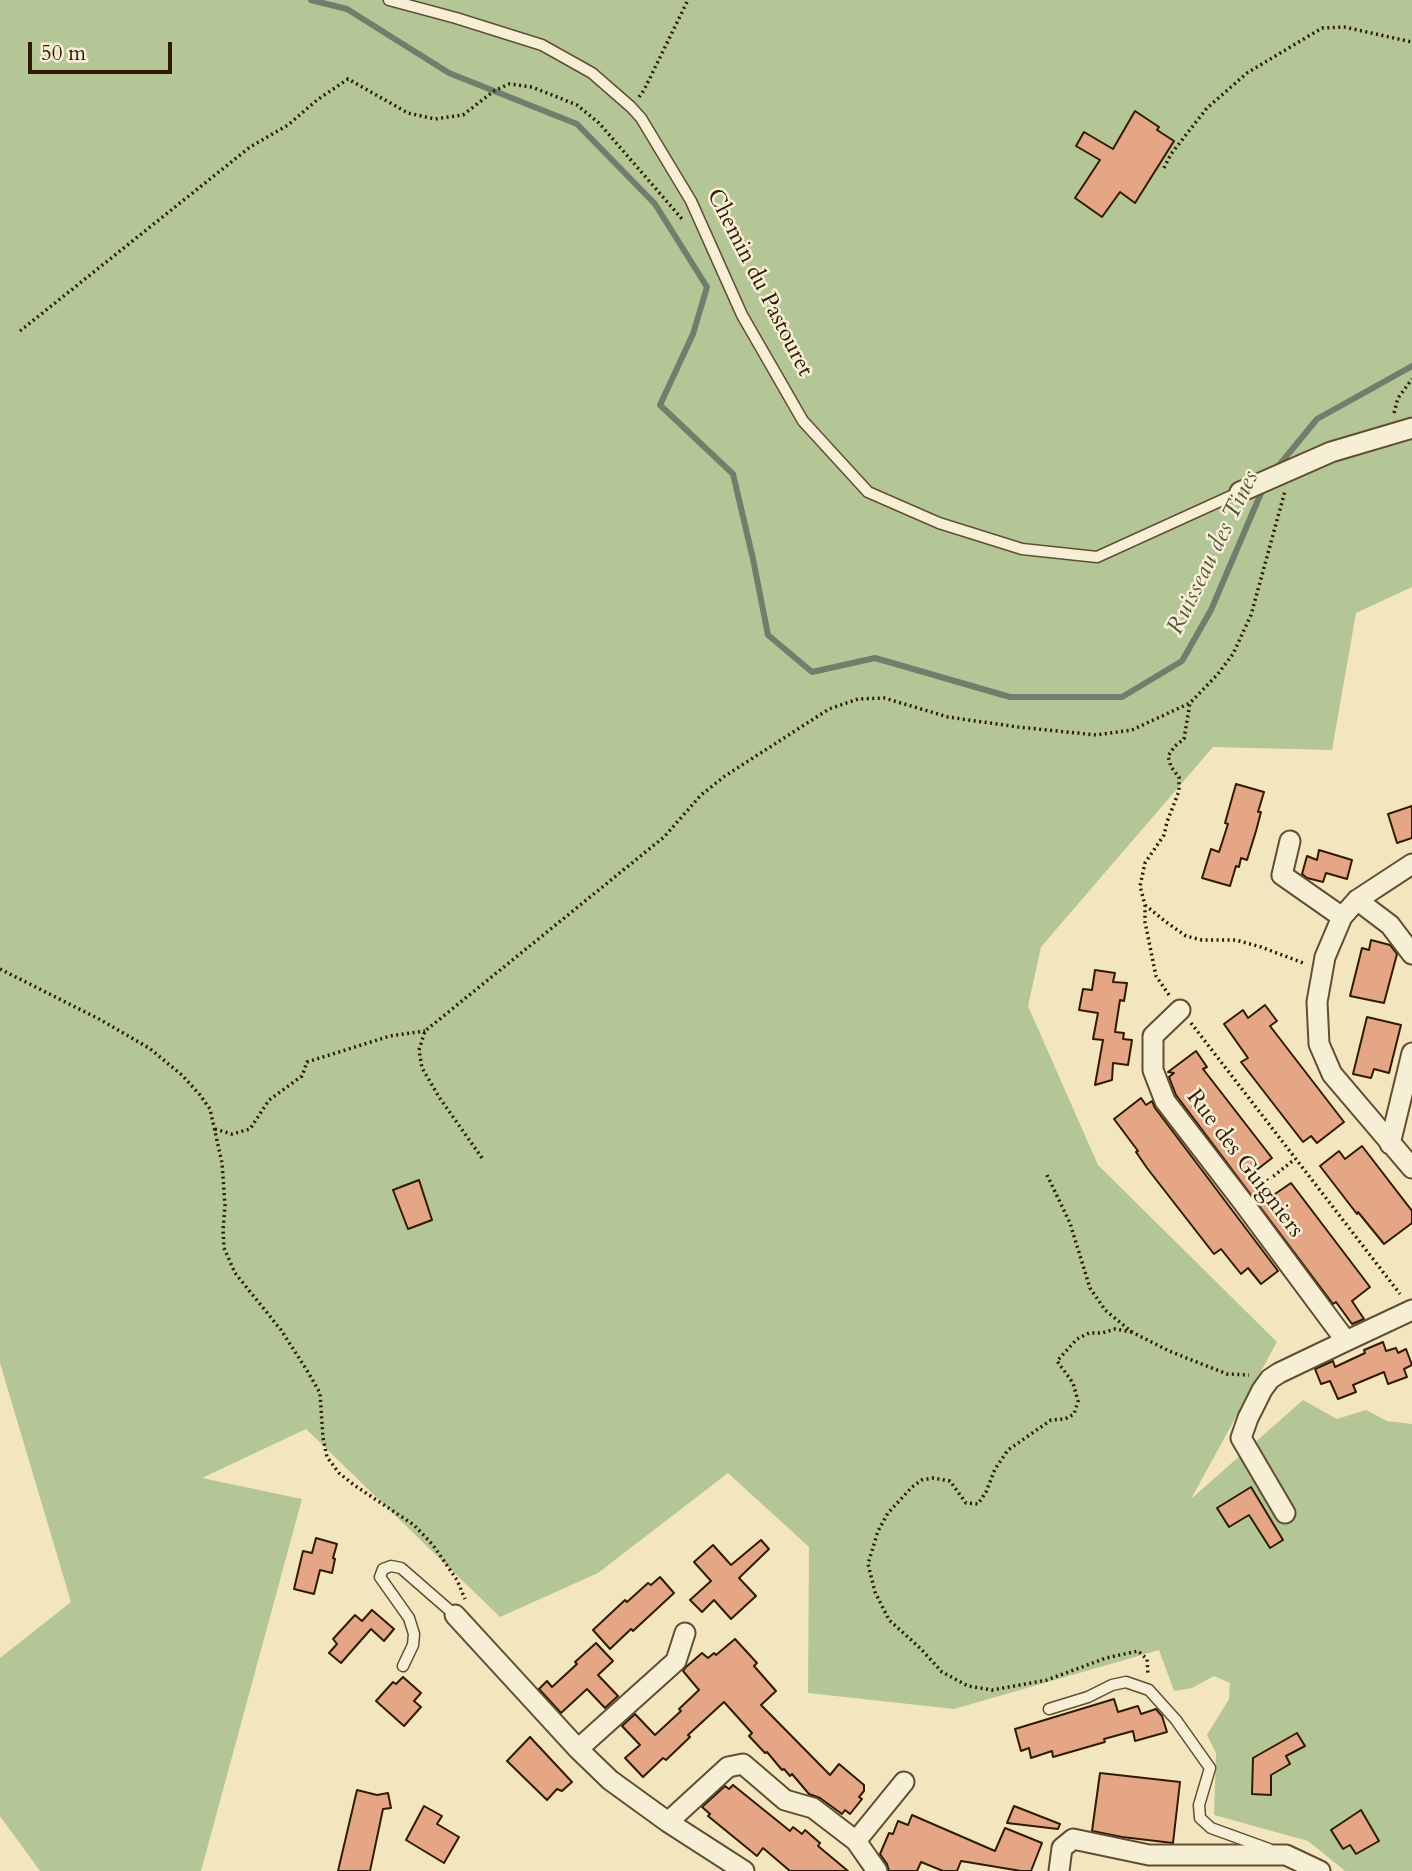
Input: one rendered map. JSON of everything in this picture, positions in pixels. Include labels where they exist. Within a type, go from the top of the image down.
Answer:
[{"type":"street","name":"Chemin du Pastouret","points":[[1240,492],[1331,452],[1405,430]]},
{"type":"street","points":[[1290,841],[1282,874],[1342,917]]},
{"type":"street","points":[[1412,864],[1357,900],[1342,917],[1325,957],[1317,1002],[1319,1044],[1332,1074],[1412,1168]]},
{"type":"street","points":[[1357,900],[1390,925],[1412,954]]},
{"type":"street","name":"Rue des Guigniers","points":[[1180,1010],[1153,1036],[1153,1070],[1165,1101],[1346,1341]]},
{"type":"street","points":[[1390,1144],[1412,1053]]},
{"type":"street","points":[[1285,1513],[1241,1438],[1262,1390],[1270,1379],[1279,1373],[1412,1310]]},
{"type":"street","points":[[461,1609],[578,1749],[610,1780],[668,1822],[744,1871]]},
{"type":"street","points":[[578,1749],[676,1661],[685,1633]]},
{"type":"street","points":[[668,1822],[728,1767],[743,1765],[785,1800],[813,1808],[856,1841],[877,1871]]},
{"type":"street","points":[[856,1841],[904,1782]]},
{"type":"street","points":[[1059,1871],[1062,1848],[1073,1839],[1149,1855],[1286,1855],[1320,1871]]},
{"type":"lane","name":"Chemin du Pastouret","points":[[390,0],[542,45],[592,73],[631,107],[641,118],[691,201],[742,315],[803,422],[868,492],[939,523],[1022,549],[1097,557],[1240,492]]},
{"type":"lane","points":[[403,1666],[413,1645],[414,1634],[409,1618],[380,1577],[383,1569],[391,1566],[401,1568],[461,1609]]},
{"type":"lane","points":[[1049,1709],[1126,1682],[1149,1690],[1176,1720],[1210,1768],[1199,1805],[1200,1818],[1211,1828],[1286,1855]]},
{"type":"path","points":[[631,107],[644,90],[688,0]]},
{"type":"path","points":[[1164,168],[1171,154],[1207,108],[1247,74],[1322,28],[1344,27],[1412,42]]},
{"type":"path","points":[[20,331],[250,147],[288,125],[317,100],[348,79],[408,113],[435,119],[463,115],[494,91],[509,84],[532,87],[577,105],[598,122],[689,228],[711,247]]},
{"type":"path","points":[[1405,430],[1394,412],[1398,398],[1412,379]]},
{"type":"path","points":[[215,1129],[232,1134],[250,1129],[270,1101],[302,1076],[307,1062],[390,1036],[425,1031],[664,837],[701,796],[725,776],[829,709],[858,699],[884,698],[948,717],[1096,735],[1132,730],[1190,703],[1233,654],[1251,615],[1291,469]]},
{"type":"path","points":[[1190,703],[1184,739],[1168,756],[1171,767],[1180,777],[1179,791],[1164,835],[1145,863],[1140,886],[1156,976],[1412,1310]]},
{"type":"path","points":[[1145,905],[1186,936],[1202,940],[1236,940],[1322,971]]},
{"type":"path","points":[[0,969],[99,1019],[149,1048],[182,1075],[200,1095],[210,1109],[222,1163],[225,1191],[224,1248],[235,1273],[281,1330],[320,1392],[327,1457],[339,1473],[414,1525],[433,1545],[457,1580],[461,1609]]},
{"type":"path","points":[[425,1031],[419,1050],[422,1068],[482,1158]]},
{"type":"path","points":[[1242,1201],[1296,1158]]},
{"type":"path","points":[[1047,1175],[1070,1223],[1090,1287],[1105,1310],[1132,1332],[1169,1351],[1227,1374],[1279,1373]]},
{"type":"path","points":[[1132,1332],[1115,1329],[1089,1333],[1077,1339],[1057,1361],[1073,1384],[1078,1401],[1074,1413],[1065,1419],[1051,1420],[1008,1450],[995,1469],[978,1504],[966,1503],[950,1481],[933,1478],[922,1480],[887,1513],[878,1531],[868,1564],[876,1592],[889,1620],[942,1672],[968,1686],[992,1689],[1047,1680],[1106,1658],[1138,1651],[1147,1659],[1149,1690]]},
{"type":"green space","points":[[0,0],[1412,0],[1412,587],[1356,613],[1332,750],[1213,747],[1041,947],[1028,1006],[1098,1165],[1277,1342],[1191,1499],[1303,1400],[1337,1419],[1366,1410],[1387,1421],[1412,1424],[1412,1871],[1345,1871],[1308,1841],[1214,1815],[1216,1753],[1207,1735],[1229,1699],[1230,1683],[1214,1676],[1192,1688],[1174,1691],[1159,1650],[954,1709],[808,1693],[809,1547],[728,1473],[598,1573],[500,1617],[306,1429],[202,1478],[302,1499],[201,1871],[40,1871],[0,1816],[0,1658],[71,1602],[0,1363]]},
{"type":"building","points":[[1135,111],[1174,141],[1135,203],[1120,192],[1102,217],[1075,198],[1100,160],[1076,146],[1084,132],[1113,149]]},
{"type":"building","points":[[1236,784],[1264,792],[1247,860],[1241,858],[1230,886],[1202,878],[1211,849],[1219,852]]},
{"type":"building","points":[[1412,806],[1412,838],[1397,843],[1388,814]]},
{"type":"building","points":[[1319,850],[1352,860],[1347,879],[1326,873],[1323,882],[1302,874],[1307,856],[1317,860]]},
{"type":"building","points":[[1371,940],[1390,945],[1397,954],[1384,1003],[1350,996],[1362,948],[1369,950]]},
{"type":"building","points":[[1095,970],[1115,973],[1113,982],[1127,983],[1124,1001],[1120,1000],[1115,1032],[1124,1033],[1123,1039],[1132,1040],[1128,1065],[1113,1063],[1112,1080],[1095,1085],[1103,1040],[1093,1039],[1098,1013],[1079,1010],[1083,989],[1092,990]]},
{"type":"building","points":[[1265,1005],[1277,1021],[1270,1026],[1344,1122],[1317,1143],[1311,1136],[1303,1142],[1241,1062],[1248,1058],[1224,1024],[1243,1010],[1248,1018]]},
{"type":"building","points":[[1367,1017],[1401,1025],[1389,1073],[1374,1069],[1371,1078],[1353,1074]]},
{"type":"building","points":[[1196,1051],[1207,1067],[1203,1069],[1272,1158],[1254,1172],[1272,1196],[1291,1183],[1370,1287],[1352,1301],[1364,1319],[1352,1324],[1336,1302],[1333,1304],[1176,1095],[1169,1077],[1174,1073],[1168,1072]]},
{"type":"building","points":[[1141,1098],[1146,1105],[1152,1101],[1278,1271],[1261,1284],[1248,1268],[1241,1274],[1221,1249],[1214,1254],[1147,1168],[1114,1119]]},
{"type":"building","points":[[1362,1146],[1412,1211],[1412,1223],[1384,1244],[1320,1166],[1339,1151],[1345,1159]]},
{"type":"building","points":[[419,1180],[432,1220],[408,1229],[393,1190]]},
{"type":"building","points":[[1383,1342],[1386,1351],[1396,1348],[1398,1353],[1406,1349],[1412,1365],[1404,1369],[1407,1377],[1388,1384],[1384,1372],[1353,1385],[1356,1392],[1338,1399],[1330,1381],[1321,1384],[1315,1369],[1333,1361],[1335,1367]]},
{"type":"building","points":[[1251,1487],[1283,1540],[1270,1548],[1249,1515],[1229,1527],[1217,1508]]},
{"type":"building","points":[[316,1538],[337,1544],[332,1573],[320,1570],[314,1594],[294,1589],[303,1551],[312,1553]]},
{"type":"building","points":[[761,1540],[769,1549],[739,1578],[756,1596],[731,1619],[714,1600],[702,1612],[690,1600],[711,1581],[694,1562],[713,1545],[731,1565]]},
{"type":"building","points":[[660,1577],[674,1593],[610,1649],[593,1630],[625,1600],[627,1602],[648,1583],[651,1585]]},
{"type":"building","points":[[372,1610],[394,1629],[384,1641],[371,1629],[341,1663],[329,1653],[337,1644],[333,1639],[355,1615],[362,1621]]},
{"type":"building","points":[[735,1639],[757,1663],[754,1666],[776,1691],[761,1705],[830,1775],[839,1764],[864,1785],[864,1791],[859,1797],[862,1799],[850,1814],[845,1810],[842,1814],[820,1798],[809,1794],[792,1774],[790,1776],[782,1770],[749,1736],[752,1733],[724,1702],[688,1735],[690,1737],[666,1760],[663,1758],[643,1777],[625,1758],[640,1745],[622,1726],[635,1714],[655,1735],[699,1690],[683,1671],[686,1667],[702,1653],[708,1658],[714,1653],[716,1655]]},
{"type":"building","points":[[596,1643],[613,1661],[598,1675],[618,1696],[605,1708],[587,1689],[561,1713],[539,1689],[547,1681],[552,1687]]},
{"type":"building","points":[[403,1677],[421,1693],[414,1701],[421,1707],[404,1726],[376,1701],[393,1682],[396,1684]]},
{"type":"building","points":[[1114,1699],[1118,1712],[1138,1706],[1141,1714],[1156,1709],[1162,1716],[1167,1732],[1135,1741],[1133,1731],[1053,1757],[1052,1751],[1031,1758],[1029,1748],[1021,1751],[1015,1729]]},
{"type":"building","points":[[1297,1733],[1305,1746],[1286,1756],[1290,1764],[1271,1775],[1271,1795],[1252,1794],[1253,1758]]},
{"type":"building","points":[[530,1737],[572,1782],[562,1791],[557,1789],[547,1800],[507,1761]]},
{"type":"building","points":[[1100,1773],[1180,1782],[1173,1843],[1092,1831]]},
{"type":"building","points":[[733,1785],[790,1831],[793,1827],[802,1834],[805,1830],[820,1843],[818,1846],[848,1871],[790,1871],[763,1848],[757,1856],[708,1816],[710,1814],[702,1807],[725,1786],[729,1789]]},
{"type":"building","points":[[357,1790],[377,1795],[388,1793],[391,1808],[383,1809],[370,1871],[338,1871]]},
{"type":"building","points":[[424,1806],[442,1816],[437,1824],[459,1837],[444,1863],[406,1840]]},
{"type":"building","points":[[1014,1806],[1060,1824],[1058,1829],[1007,1823]]},
{"type":"building","points":[[1361,1810],[1379,1841],[1356,1854],[1350,1845],[1343,1849],[1331,1830]]},
{"type":"building","points":[[912,1815],[995,1851],[1005,1828],[1042,1843],[1031,1871],[961,1861],[957,1871],[943,1871],[921,1862],[917,1871],[889,1871],[880,1854],[889,1833],[893,1834],[898,1821],[908,1825]]},
{"type":"waterway","name":"Ruisseau des Tines","points":[[311,0],[347,9],[449,73],[577,124],[655,204],[707,287],[693,334],[660,405],[733,474],[768,635],[812,672],[875,658],[1010,697],[1122,697],[1182,661],[1211,610],[1264,486]]},
{"type":"waterway","name":"Ruisseau des Tines","points":[[1276,469],[1317,419],[1412,366]]}]
